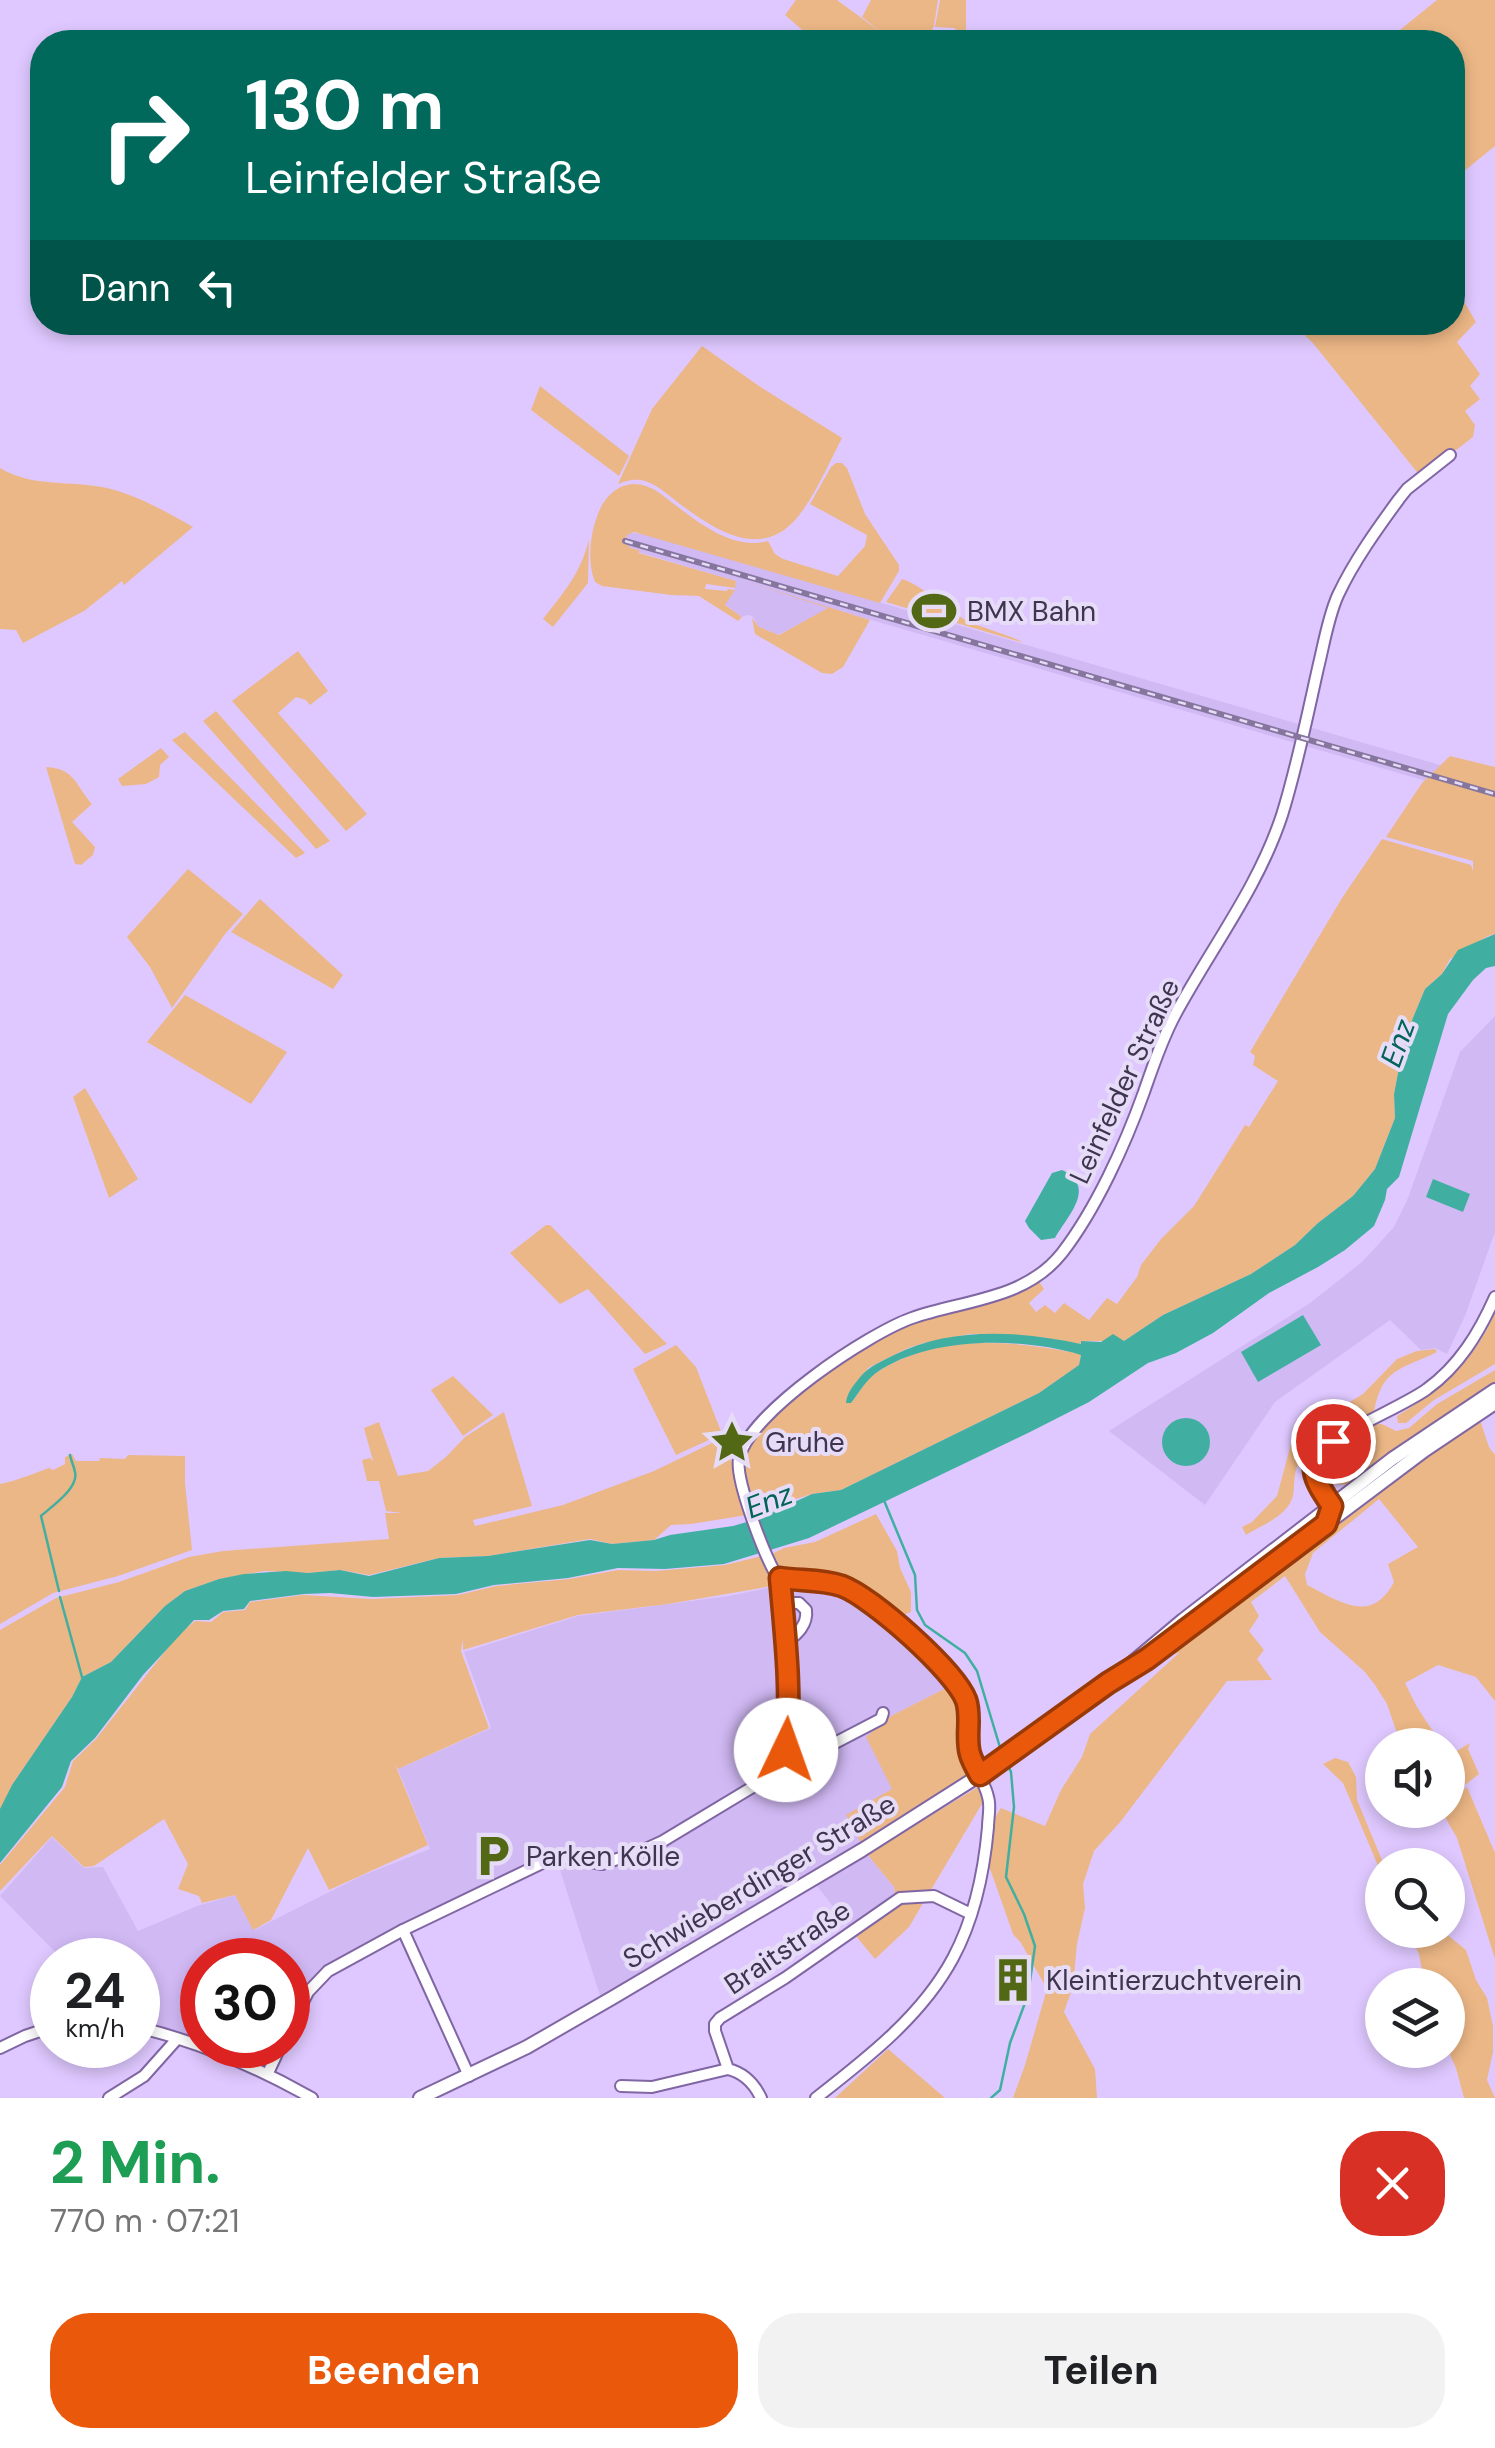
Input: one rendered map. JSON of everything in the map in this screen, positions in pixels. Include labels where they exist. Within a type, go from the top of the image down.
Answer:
[{"type":"main road","name":"Schwieberdinger Straße","points":[[420,2098],[527,2047],[642,1981],[994,1766],[1331,1515],[1392,1459],[1495,1390]]},
{"type":"main road","points":[[1331,1515],[1350,1506],[1495,1403]]},
{"type":"street","name":"Leinfelder Straße","points":[[780,1578],[772,1569],[751,1512],[738,1464],[743,1446],[803,1384],[883,1330],[1022,1285],[1050,1266],[1078,1229],[1121,1150],[1168,1029],[1248,892],[1271,843],[1288,794],[1338,595],[1407,489],[1450,455]]},
{"type":"street","points":[[1331,1515],[1314,1473],[1320,1450],[1430,1387],[1464,1354],[1495,1297]]},
{"type":"street","points":[[310,1990],[328,1971],[403,1930],[557,1856],[602,1864],[651,1846],[761,1782],[778,1766],[786,1750],[788,1729],[780,1578],[832,1583],[852,1590],[890,1617],[958,1686],[966,1699],[969,1752],[990,1800],[980,1890],[955,1954],[930,1993],[886,2040],[816,2098]]},
{"type":"street","points":[[784,1603],[799,1603],[807,1616],[801,1629],[786,1643]]},
{"type":"street","points":[[786,1750],[807,1755],[880,1719],[883,1713]]},
{"type":"street","name":"Braitstraße","points":[[728,2069],[716,2031],[715,2024],[720,2018],[826,1951],[900,1898],[934,1896],[972,1914]]},
{"type":"street","points":[[403,1930],[468,2076]]},
{"type":"street","points":[[0,2048],[30,2034]]},
{"type":"street","points":[[160,2034],[268,2073],[312,2098]]},
{"type":"street","points":[[108,2098],[144,2076],[177,2039]]},
{"type":"street","points":[[268,2073],[270,2068]]},
{"type":"street","points":[[621,2086],[652,2087],[728,2069],[751,2082],[761,2098]]},
{"type":"shaded area","points":[[796,0],[837,0],[878,30],[802,30],[785,15]]},
{"type":"shaded area","points":[[871,0],[938,0],[932,30],[878,30],[862,17]]},
{"type":"shaded area","points":[[940,0],[966,0],[966,30],[935,27]]},
{"type":"shaded area","points":[[1437,0],[1495,0],[1495,146],[1465,170],[1465,30],[1400,30]]},
{"type":"shaded area","points":[[1465,303],[1476,322],[1465,334]]},
{"type":"shaded area","points":[[1305,335],[1464,335],[1457,342],[1480,374],[1470,386],[1480,399],[1465,411],[1475,425],[1473,437],[1421,477]]},
{"type":"shaded area","points":[[702,346],[842,438],[803,511],[782,531],[768,538],[738,537],[723,531],[646,482],[618,484],[652,409]]},
{"type":"shaded area","points":[[540,386],[629,456],[619,476],[531,410]]},
{"type":"shaded area","points":[[836,463],[847,468],[865,514],[899,565],[880,603],[634,532],[625,541],[639,553],[736,581],[735,588],[706,584],[705,589],[735,590],[725,605],[742,617],[738,621],[699,596],[602,586],[595,582],[590,557],[595,522],[610,494],[630,484],[655,490],[720,534],[744,542],[768,541],[783,559],[838,576],[865,546],[867,535],[810,504]]},
{"type":"shaded area","points":[[0,468],[26,478],[119,491],[193,527],[124,585],[122,581],[84,611],[23,643],[16,630],[0,629]]},
{"type":"shaded area","points":[[631,533],[1495,781],[1495,801],[830,608],[776,634],[759,627],[752,616],[742,617],[724,604],[734,592],[736,581],[638,552],[625,541]]},
{"type":"shaded area","points":[[589,539],[588,583],[553,627],[543,619],[576,572]]},
{"type":"shaded area","name":"BMX Bahn","points":[[902,579],[964,619],[1024,643],[886,602]]},
{"type":"shaded area","points":[[744,581],[870,620],[843,667],[832,674],[822,673],[755,634],[752,618],[759,627],[779,635],[828,608]]},
{"type":"shaded area","points":[[298,651],[328,691],[310,705],[296,697],[278,713],[367,814],[346,831],[232,701]]},
{"type":"shaded area","points":[[216,711],[330,841],[316,849],[203,721]]},
{"type":"shaded area","points":[[185,732],[305,853],[296,858],[172,740]]},
{"type":"shaded area","points":[[161,748],[169,757],[160,765],[159,777],[146,784],[122,786],[118,779]]},
{"type":"shaded area","points":[[1450,756],[1495,767],[1495,934],[1450,959],[1442,974],[1425,989],[1405,1037],[1394,1094],[1395,1118],[1375,1169],[1353,1196],[1295,1245],[1251,1274],[1163,1315],[1124,1341],[1081,1344],[1040,1337],[970,1334],[908,1348],[868,1368],[851,1403],[876,1373],[924,1351],[1003,1343],[1081,1354],[1079,1365],[1039,1393],[841,1490],[812,1494],[757,1511],[744,1472],[745,1454],[752,1440],[803,1384],[883,1330],[1036,1277],[1044,1289],[1029,1303],[1036,1312],[1045,1305],[1055,1313],[1064,1303],[1089,1320],[1107,1298],[1117,1304],[1161,1239],[1194,1206],[1278,1081],[1253,1065],[1255,1056],[1250,1052],[1382,839],[1471,865],[1473,871],[1473,861],[1386,837],[1422,783]]},
{"type":"shaded area","points":[[46,767],[69,774],[92,804],[72,822],[95,847],[93,855],[81,865],[75,864]]},
{"type":"shaded area","points":[[188,869],[243,914],[172,1008],[150,967],[127,937]]},
{"type":"shaded area","points":[[260,899],[343,975],[333,989],[231,932]]},
{"type":"shaded area","points":[[1495,934],[1495,966],[1486,968],[1473,980],[1448,1014],[1399,1177],[1387,1189],[1374,1226],[1345,1250],[1269,1293],[1213,1333],[1148,1363],[1089,1402],[1032,1431],[809,1538],[724,1564],[618,1568],[456,1594],[304,1594],[250,1601],[244,1609],[223,1611],[209,1620],[194,1620],[71,1761],[62,1787],[0,1863],[0,1809],[82,1677],[111,1662],[165,1606],[185,1591],[244,1574],[340,1570],[369,1576],[439,1558],[488,1556],[590,1540],[612,1544],[654,1540],[757,1519],[812,1494],[841,1490],[1039,1393],[1079,1365],[1081,1355],[1004,1343],[949,1346],[898,1361],[872,1376],[851,1403],[846,1403],[861,1376],[885,1359],[916,1346],[962,1335],[1010,1334],[1081,1344],[1101,1342],[1113,1334],[1124,1341],[1163,1315],[1251,1274],[1295,1245],[1353,1196],[1375,1169],[1395,1118],[1394,1094],[1405,1037],[1425,989],[1442,974],[1458,950]]},
{"type":"shaded area","points":[[185,995],[287,1052],[251,1104],[147,1042]]},
{"type":"shaded area","points":[[1495,1016],[1495,1232],[1447,1354],[1435,1348],[1421,1350],[1390,1320],[1275,1402],[1205,1505],[1109,1431],[1310,1303],[1362,1262],[1394,1227],[1408,1198],[1460,1052]]},
{"type":"shaded area","points":[[85,1088],[138,1179],[109,1198],[73,1097]]},
{"type":"shaded area","points":[[1062,1170],[1078,1184],[1077,1201],[1055,1238],[1041,1240],[1025,1221],[1052,1173]]},
{"type":"shaded area","points":[[1433,1179],[1470,1194],[1463,1212],[1426,1197]]},
{"type":"shaded area","points":[[546,1225],[667,1344],[645,1354],[588,1289],[560,1304],[510,1253]]},
{"type":"shaded area","points":[[1495,1313],[1495,1364],[1434,1400],[1406,1423],[1398,1423],[1397,1416],[1455,1373],[1477,1346]]},
{"type":"shaded area","points":[[1303,1315],[1321,1345],[1258,1382],[1241,1352]]},
{"type":"shaded area","points":[[676,1345],[696,1367],[722,1434],[676,1455],[633,1369]]},
{"type":"shaded area","points":[[1435,1349],[1437,1352],[1388,1378],[1374,1412],[1312,1449],[1296,1469],[1293,1496],[1286,1509],[1246,1535],[1242,1527],[1277,1496],[1291,1444],[1310,1426],[1363,1394],[1397,1359]]},
{"type":"shaded area","points":[[1495,1370],[1495,1386],[1349,1485],[1335,1484],[1324,1473],[1329,1454],[1359,1432],[1381,1424],[1396,1431],[1409,1428],[1437,1404]]},
{"type":"shaded area","points":[[453,1376],[493,1415],[463,1436],[431,1390]]},
{"type":"shaded area","points":[[504,1412],[532,1506],[473,1520],[475,1526],[563,1505],[720,1442],[729,1453],[747,1515],[671,1525],[654,1540],[612,1544],[590,1539],[489,1556],[439,1558],[369,1575],[340,1570],[264,1571],[219,1579],[185,1591],[165,1606],[111,1662],[82,1677],[12,1785],[0,1812],[0,1630],[56,1598],[119,1582],[189,1557],[389,1539],[385,1513],[403,1513],[386,1511],[379,1481],[367,1481],[362,1460],[373,1461],[364,1428],[379,1422],[398,1476],[428,1471],[465,1437]]},
{"type":"shaded area","points":[[1186,1418],[1203,1425],[1210,1442],[1203,1459],[1186,1466],[1169,1459],[1162,1442],[1169,1425]]},
{"type":"shaded area","points":[[1480,1420],[1495,1455],[1495,1701],[1476,1677],[1438,1665],[1405,1683],[1431,1728],[1395,1728],[1375,1685],[1320,1632],[1285,1576],[1251,1602],[1259,1616],[1249,1631],[1264,1650],[1257,1659],[1272,1680],[1227,1681],[1094,1851],[1083,1884],[1085,1908],[1073,1986],[1064,2012],[1095,2069],[1097,2098],[1013,2098],[1047,1989],[1013,1934],[988,1863],[994,1819],[1001,1808],[1045,1826],[1090,1734],[1179,1653],[1147,1659],[1425,1450]],"holes":[[[1379,1499],[1418,1547],[1388,1564],[1394,1582],[1385,1595],[1365,1606],[1343,1603],[1307,1585],[1305,1574],[1313,1553]]]},
{"type":"shaded area","points":[[72,1454],[76,1461],[125,1459],[128,1455],[185,1456],[192,1550],[53,1593],[0,1624],[0,1484],[53,1470],[65,1464],[65,1457]]},
{"type":"shaded area","points":[[876,1514],[897,1551],[911,1592],[911,1612],[901,1616],[852,1585],[829,1578],[788,1575],[772,1554],[815,1542]]},
{"type":"shaded area","points":[[762,1556],[773,1575],[768,1581],[772,1586],[578,1615],[463,1650],[463,1639],[461,1651],[489,1728],[398,1769],[395,1764],[428,1845],[329,1890],[308,1848],[271,1920],[253,1930],[235,1895],[202,1903],[199,1896],[178,1889],[188,1864],[164,1819],[94,1866],[84,1867],[52,1836],[0,1891],[0,1865],[65,1787],[73,1761],[96,1739],[178,1635],[195,1621],[211,1622],[223,1612],[245,1610],[250,1602],[303,1595],[372,1599],[458,1595],[496,1586],[618,1570],[725,1565]]},
{"type":"shaded area","points":[[791,1583],[832,1585],[876,1608],[954,1684],[891,1716],[892,1789],[862,1845],[602,2002],[555,1854],[326,1969],[310,1994],[310,1938],[180,1938],[180,2035],[160,2028],[160,1938],[41,1938],[0,1896],[52,1837],[84,1868],[103,1867],[138,1931],[235,1895],[254,1930],[361,1876],[430,1849],[398,1769],[491,1728],[464,1652],[578,1616],[729,1596]]},
{"type":"shaded area","points":[[954,1684],[965,1710],[966,1778],[862,1845],[846,1815],[892,1789],[866,1737],[891,1716]]},
{"type":"shaded area","points":[[1470,1743],[1468,1749],[1479,1774],[1465,1785],[1465,1746]]},
{"type":"shaded area","points":[[1335,1758],[1348,1762],[1356,1777],[1357,1800],[1365,1828],[1369,1828],[1377,1848],[1371,1848],[1343,1783],[1323,1764]]},
{"type":"shaded area","points":[[993,1778],[983,1802],[909,1927],[875,1959],[851,1930],[896,1898],[894,1887],[867,1854]]},
{"type":"shaded area","points":[[1465,1788],[1495,1853],[1495,1959],[1465,1863],[1465,1848],[1460,1848],[1451,1828],[1465,1828]]},
{"type":"shaded area","points":[[867,1854],[894,1887],[896,1898],[851,1930],[815,1883]]},
{"type":"shaded area","points":[[1416,1948],[1466,1950],[1487,1998],[1493,2026],[1487,2080],[1495,2098],[1464,2098],[1456,2068],[1465,2068],[1465,1968],[1422,1968]]},
{"type":"shaded area","points":[[888,2049],[945,2098],[835,2098]]},
{"type":"waterway","points":[[59,1591],[41,1516],[73,1484],[75,1472],[70,1455]]},
{"type":"waterway","points":[[883,1498],[915,1575],[917,1610],[925,1625],[965,1653],[977,1671],[1002,1754]]},
{"type":"waterway","points":[[60,1597],[82,1677]]},
{"type":"waterway","points":[[991,2098],[1000,2090],[1010,2043],[1028,1995],[1035,1946],[1006,1877],[1014,1807],[1011,1772],[1006,1761]]},
{"type":"railway","points":[[625,541],[1495,794]]},
{"type":"place","name":"BMX Bahn","points":[[934,611]]},
{"type":"place","name":"Gruhe","points":[[732,1442]]},
{"type":"place","name":"Parken Kölle","points":[[493,1856]]},
{"type":"place","name":"Kleintierzuchtverein","points":[[1013,1980]]},
{"type":"route","points":[[786,1750],[786,1643],[780,1578],[832,1583],[852,1590],[890,1617],[920,1646],[966,1699],[969,1752],[980,1775],[1147,1659],[1326,1524],[1332,1506],[1320,1488],[1314,1467],[1315,1458],[1333,1441]]},
{"type":"water label","name":"Enz","points":[[1398,1043]]},
{"type":"water label","name":"Enz","points":[[769,1501]]}]
